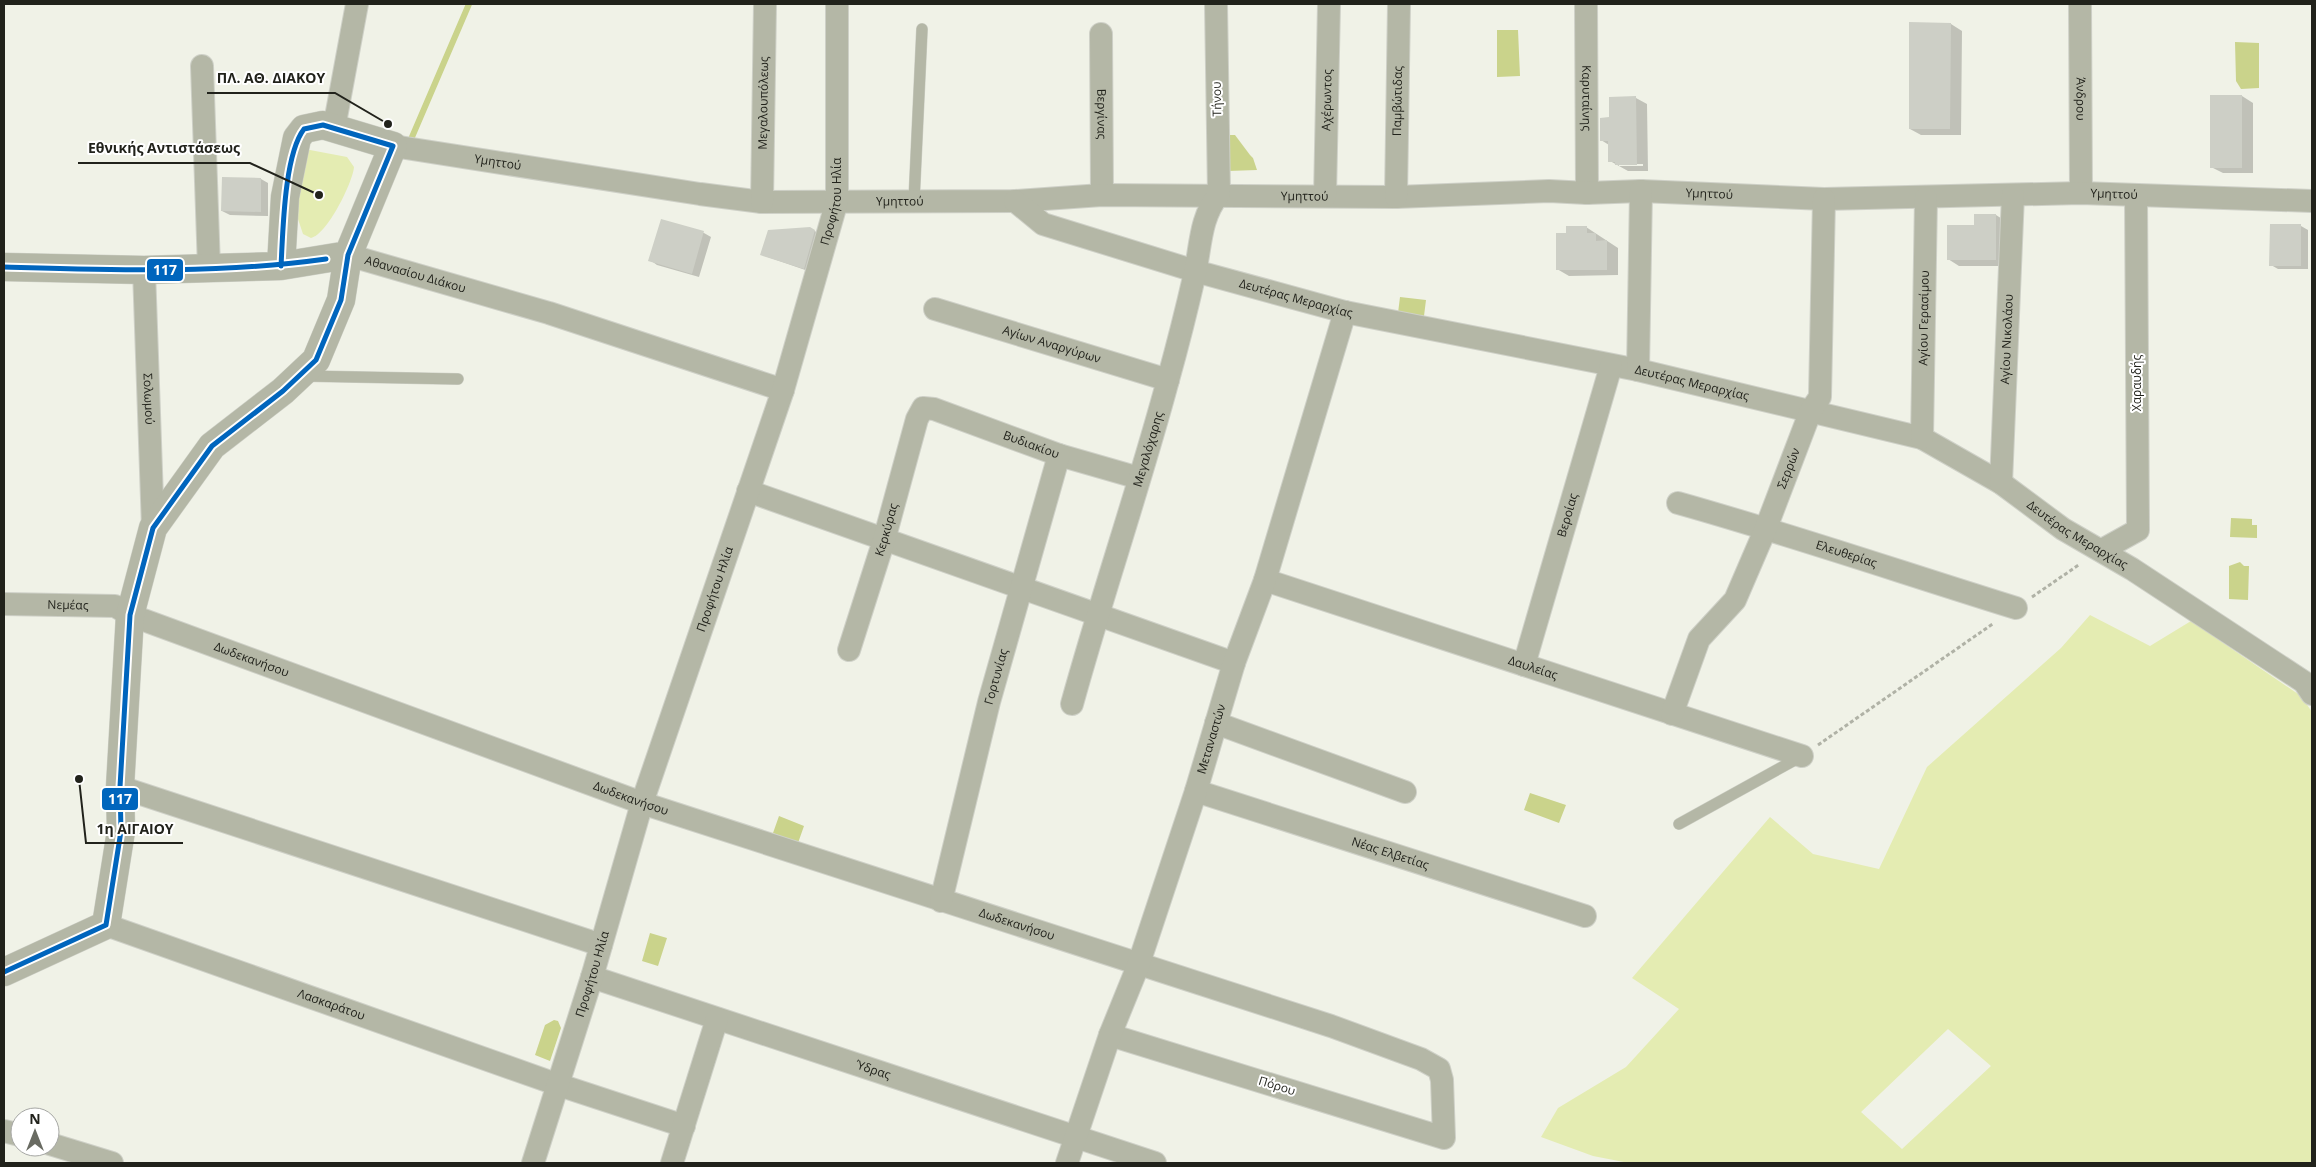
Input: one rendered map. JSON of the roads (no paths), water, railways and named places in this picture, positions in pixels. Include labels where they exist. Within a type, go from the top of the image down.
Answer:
[{"type":"street","points":[[334,128],[357,4]]},
{"type":"street","name":"Μεγαλουπόλεως","points":[[762,202],[765,4]]},
{"type":"street","name":"Προφήτου Ηλία","points":[[533,1163],[556,1084],[592,977],[642,803],[784,390],[837,201],[837,4]]},
{"type":"street","name":"Τήνου","points":[[1216,4],[1219,194]]},
{"type":"street","name":"Αχέρωντος","points":[[1325,196],[1328,4]]},
{"type":"street","name":"Παμβώτιδας","points":[[1396,197],[1400,4]]},
{"type":"street","name":"Καρυταίνης","points":[[1586,4],[1587,193]]},
{"type":"street","name":"Άνδρου","points":[[2080,4],[2081,194]]},
{"type":"street","name":"Βεργίνας","points":[[1102,34],[1102,194]]},
{"type":"street","points":[[202,66],[209,268]]},
{"type":"street","name":"Υμηττού","points":[[282,266],[285,197],[297,138],[304,129],[323,125],[393,146],[434,154],[762,202],[1014,201],[1102,194],[1396,197],[1549,191],[1587,193],[1642,191],[1824,199],[1926,198],[2013,194],[2136,194],[2312,201]]},
{"type":"street","points":[[4,972],[106,925],[121,831],[120,788],[130,615],[153,528],[212,446],[283,391],[316,360],[333,323],[346,280],[348,255],[393,146]]},
{"type":"street","points":[[1638,370],[1642,191]]},
{"type":"street","name":"Μεγαλόχαρης","points":[[1072,704],[1096,615],[1168,380],[1195,271],[1208,207],[1219,194]]},
{"type":"street","name":"Αγίου Νικολάου","points":[[2000,483],[2013,194]]},
{"type":"street","name":"Χαραυδής","points":[[2102,550],[2138,530],[2136,194]]},
{"type":"street","name":"Αγίου Γερασίμου","points":[[1922,438],[1926,198]]},
{"type":"street","name":"Σερρών","points":[[1672,714],[1700,638],[1735,600],[1766,528],[1811,410],[1820,396],[1824,199]]},
{"type":"street","name":"Δευτέρας Μεραρχίας","points":[[1014,201],[1044,224],[1195,271],[1345,312],[1638,370],[1922,438],[2000,483],[2063,529],[2102,550],[2309,682]]},
{"type":"street","name":"Αθανασίου Διάκου","points":[[4,267],[144,270],[282,266],[348,255],[549,313],[784,390]]},
{"type":"street","name":"Σολωμού","points":[[144,270],[153,528]]},
{"type":"street","name":"Αγίων Αναργύρων","points":[[936,309],[1168,380]]},
{"type":"street","name":"Μεταναστών","points":[[1067,1163],[1110,1035],[1138,966],[1196,791],[1234,663],[1265,580],[1345,312]]},
{"type":"street","name":"Βεροίας","points":[[1524,665],[1611,366]]},
{"type":"street","name":"Βυδιακίου","points":[[924,408],[934,409],[1058,455],[1139,478]]},
{"type":"street","name":"Κερκύρας","points":[[849,650],[884,540],[918,419],[924,408]]},
{"type":"street","name":"Γορτυνίας","points":[[941,901],[989,702],[1058,455]]},
{"type":"street","points":[[748,491],[1234,663]]},
{"type":"street","name":"Ελευθερίας","points":[[1678,503],[1766,528],[1892,570],[2016,608]]},
{"type":"street","name":"Δαυλείας","points":[[1265,580],[1802,756]]},
{"type":"street","name":"Νεμέας","points":[[4,604],[115,606],[130,615]]},
{"type":"street","name":"Δωδεκανήσου","points":[[130,615],[642,803],[1138,966],[1331,1026],[1421,1060],[1439,1069],[1442,1080],[1444,1138]]},
{"type":"street","points":[[1216,723],[1405,792]]},
{"type":"street","points":[[120,788],[600,945]]},
{"type":"street","name":"Νέας Ελβετίας","points":[[1196,791],[1585,916]]},
{"type":"street","name":"Λασκαράτου","points":[[106,925],[556,1084],[684,1126]]},
{"type":"street","name":"Ύδρας","points":[[592,977],[1155,1163]]},
{"type":"street","points":[[672,1163],[717,1019]]},
{"type":"street","name":"Πόρου","points":[[1110,1035],[1444,1138]]},
{"type":"street","points":[[60,1147],[112,1163]]},
{"type":"lane","points":[[914,201],[922,29]]},
{"type":"lane","points":[[300,376],[458,379]]},
{"type":"lane","points":[[1679,824],[1802,756]]},
{"type":"waterway","points":[[412,137],[469,4]]},
{"type":"place","name":"ΠΛ. ΑΘ. ΔΙΑΚΟΥ","points":[[388,124]]},
{"type":"place","name":"Εθνικής Αντιστάσεως","points":[[319,195]]},
{"type":"place","name":"1η ΑΙΓΑΙΟΥ","points":[[79,779]]}]
